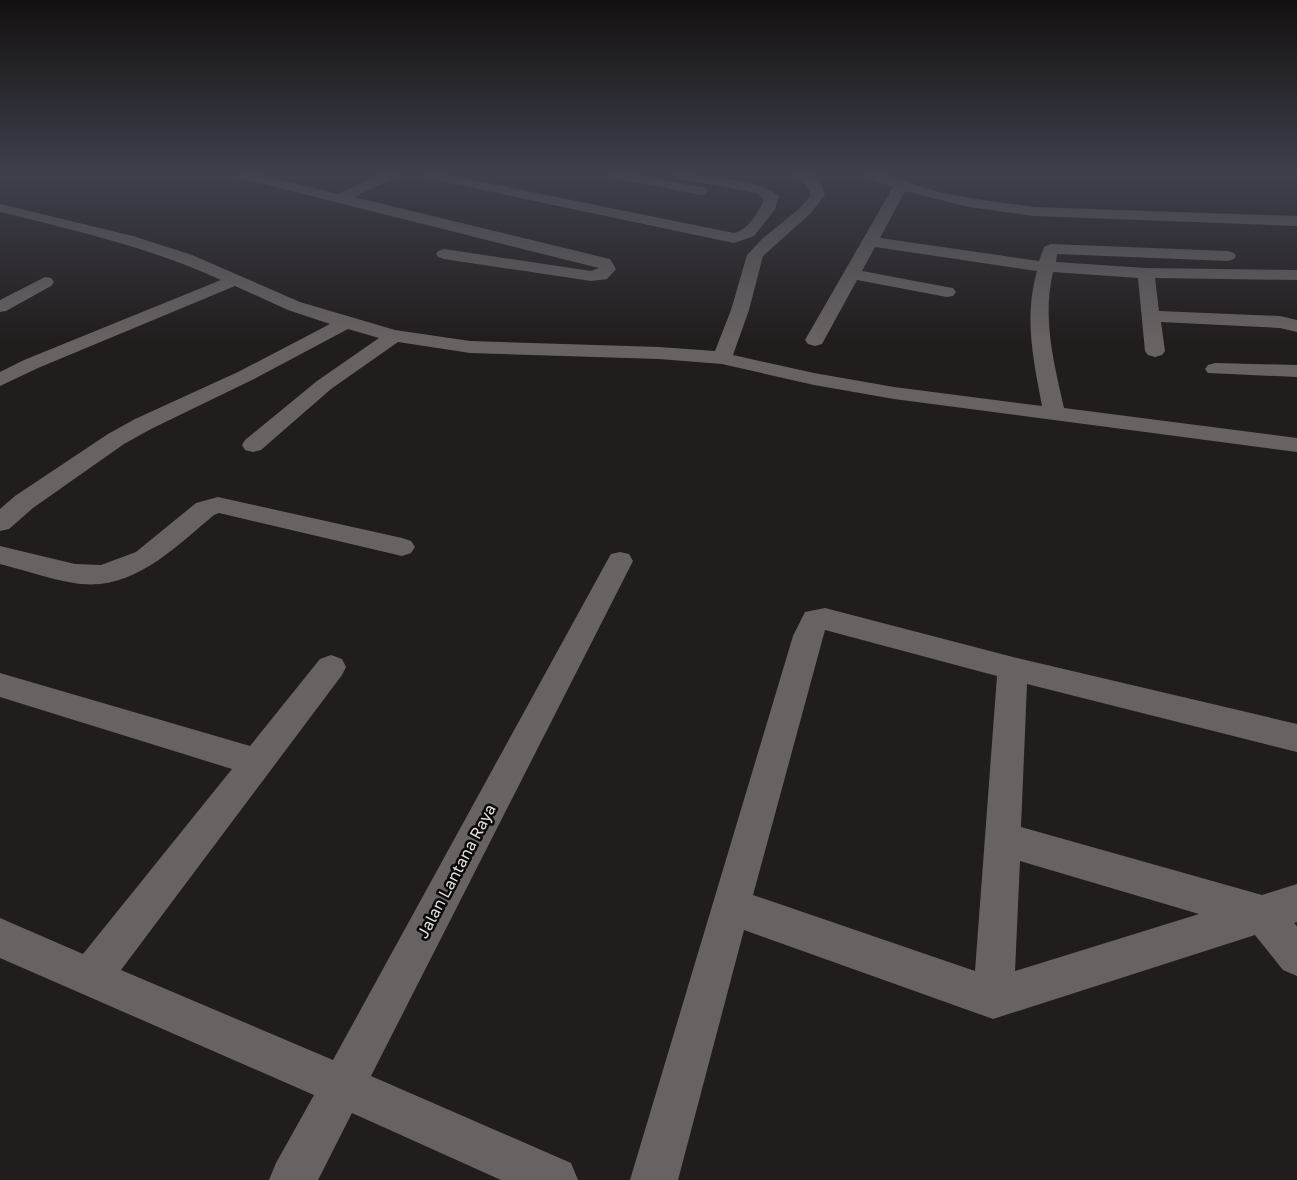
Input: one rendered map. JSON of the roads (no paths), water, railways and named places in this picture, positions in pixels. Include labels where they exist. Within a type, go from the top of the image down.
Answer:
[{"type":"street","points":[[93,230],[127,238],[186,258],[294,306],[346,324],[394,336],[470,347],[722,358],[814,379],[885,391],[1297,444]]},
{"type":"street","points":[[444,254],[591,276],[601,275],[608,269],[604,263],[467,230]]},
{"type":"street","points":[[687,230],[734,238],[743,236],[750,230]]},
{"type":"street","points":[[722,358],[740,310],[755,255],[783,230]]},
{"type":"street","points":[[815,340],[876,230]]},
{"type":"street","points":[[1051,230],[1049,258],[1040,299],[1039,320],[1043,355],[1054,413]]},
{"type":"street","points":[[430,263],[483,234]]},
{"type":"street","points":[[870,241],[1049,258],[1146,273],[1297,275]]},
{"type":"street","points":[[1031,246],[1049,258],[1248,256]]},
{"type":"street","points":[[1146,273],[1155,351]]},
{"type":"street","points":[[851,274],[948,288],[940,310]]},
{"type":"street","points":[[0,380],[31,364],[236,280]]},
{"type":"street","points":[[0,307],[45,282]]},
{"type":"street","points":[[1151,316],[1280,322],[1297,326]]},
{"type":"street","points":[[0,523],[24,502],[136,428],[245,376],[346,324]]},
{"type":"street","points":[[254,446],[324,385],[394,336]]},
{"type":"street","points":[[1214,369],[1297,371]]},
{"type":"street","points":[[0,555],[84,576],[102,574],[126,568],[145,558],[205,509],[218,505],[402,547]]},
{"type":"street","name":"Jalan Lantana Raya","points":[[293,1180],[620,561]]},
{"type":"street","points":[[654,1180],[733,907],[808,636],[815,620],[838,621],[1013,669],[1297,738]]},
{"type":"street","points":[[90,977],[331,667]]},
{"type":"street","points":[[993,998],[1013,669]]},
{"type":"street","points":[[0,685],[256,762]]},
{"type":"street","points":[[1002,839],[1279,908]]},
{"type":"street","points":[[733,907],[993,998],[1279,908]]},
{"type":"street","points":[[1279,908],[1297,956]]},
{"type":"street","points":[[0,938],[343,1086],[554,1180]]}]
